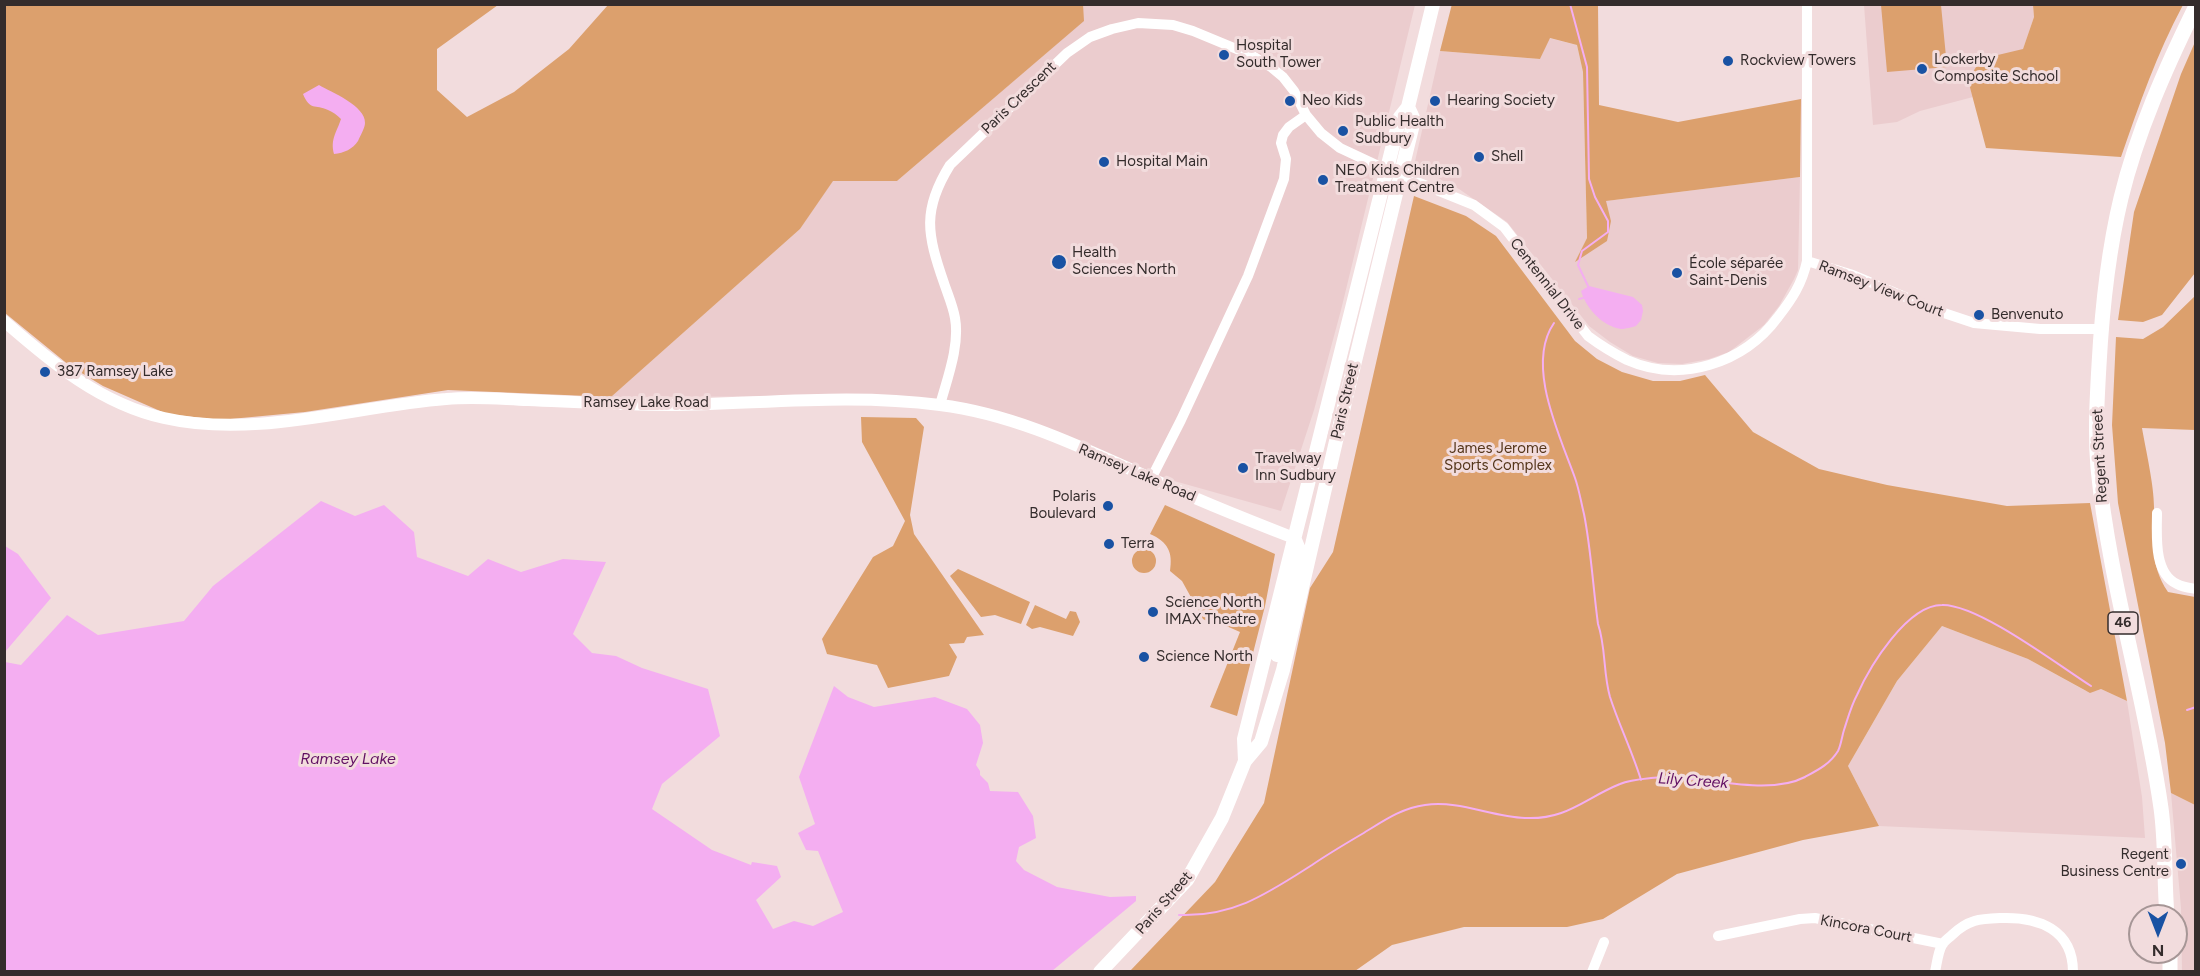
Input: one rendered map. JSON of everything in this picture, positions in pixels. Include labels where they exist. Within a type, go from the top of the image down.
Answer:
[{"type":"main road","name":"Paris Street","points":[[1100,972],[1187,880],[1221,818],[1245,761],[1261,742],[1277,695],[1318,524],[1393,172],[1400,117],[1408,107],[1433,4]]},
{"type":"main road","name":"Regent Street","points":[[2166,904],[2161,810],[2107,538],[2095,428],[2101,329],[2115,228],[2130,165],[2159,88],[2196,6]]},
{"type":"main road","name":"Paris Street","points":[[1245,761],[1244,739],[1294,538],[1393,172]]},
{"type":"main road","points":[[1261,742],[1270,687],[1299,558],[1298,545],[1294,538],[1302,538],[1310,534],[1318,524]]},
{"type":"street","name":"Ramsey View Court","points":[[1807,4],[1807,261],[1853,275],[1941,312],[1974,323],[2019,327],[2101,329]]},
{"type":"street","name":"Paris Crescent","points":[[940,405],[954,345],[956,320],[940,272],[930,230],[929,213],[935,193],[950,165],[1067,53],[1090,37],[1138,23],[1173,25],[1251,55],[1283,77],[1294,91],[1306,115],[1321,133],[1340,148],[1393,172]]},
{"type":"street","points":[[1151,479],[1248,276],[1284,179],[1286,159],[1281,143],[1283,135],[1289,127],[1306,115]]},
{"type":"street","name":"Centennial Drive","points":[[1393,172],[1474,205],[1504,227],[1588,336],[1629,361],[1655,368],[1679,371],[1705,367],[1728,360],[1747,348],[1768,331],[1796,293],[1807,261]]},
{"type":"street","name":"Ramsey Lake Road","points":[[4,321],[60,368],[86,386],[127,406],[160,418],[190,423],[238,425],[264,423],[468,397],[669,405],[847,398],[940,405],[980,412],[1034,428],[1294,538]]},
{"type":"street","points":[[2157,513],[2159,557],[2166,576],[2176,584],[2196,589]]},
{"type":"street","points":[[1935,972],[1943,944],[1962,926],[1978,918],[2022,917],[2042,922],[2057,932],[2068,947],[2073,972]]},
{"type":"street","name":"Kincora Court","points":[[1718,936],[1800,918],[1815,918],[1943,944]]},
{"type":"street","points":[[1592,972],[1604,942]]},
{"type":"shaded area","name":"Health Sciences North","points":[[1083,5],[1415,5],[1341,310],[1314,410],[1281,511],[1160,477],[1034,424],[847,396],[611,397],[800,229],[833,180],[897,181],[1083,21]]},
{"type":"shaded area","name":"Lockerby Composite School","points":[[1864,5],[2033,5],[2034,17],[2023,49],[1968,80],[1973,97],[1920,111],[1897,122],[1873,125]]},
{"type":"shaded area","points":[[1549,38],[1577,45],[1583,72],[1587,238],[1576,261],[1611,221],[1605,201],[1800,177],[1798,270],[1779,306],[1764,325],[1729,352],[1709,359],[1682,364],[1658,363],[1633,356],[1589,326],[1507,222],[1459,189],[1414,166],[1440,51],[1540,59]]},
{"type":"shaded area","points":[[1942,626],[2028,659],[2086,691],[2101,689],[2127,701],[2142,797],[2145,838],[1879,826],[1848,766],[1897,681]]},
{"type":"shaded area","points":[[2171,793],[2195,805],[2195,971],[2182,971],[2182,964],[2188,964],[2188,904],[2181,904]]},
{"type":"green space","points":[[1083,4],[1084,21],[897,181],[833,181],[800,229],[611,397],[448,390],[305,412],[220,420],[167,414],[103,386],[70,366],[5,313],[4,5],[498,5],[437,49],[437,90],[467,117],[514,92],[569,49],[608,5]]},
{"type":"green space","points":[[1452,4],[1598,5],[1599,105],[1678,122],[1801,99],[1800,177],[1606,201],[1611,221],[1607,241],[1575,262],[1587,238],[1583,72],[1577,45],[1550,38],[1540,59],[1440,51]]},
{"type":"green space","points":[[1881,5],[1941,5],[1947,67],[1887,72]]},
{"type":"green space","points":[[2033,5],[2183,5],[2157,60],[2121,157],[1986,148],[1968,80],[1981,59],[2023,49],[2034,17]]},
{"type":"green space","points":[[2195,42],[2195,273],[2162,315],[2143,322],[2118,320],[2134,212],[2181,74]]},
{"type":"green space","name":"James Jerome Sports Complex","points":[[1414,196],[1466,216],[1496,236],[1575,341],[1597,359],[1622,372],[1653,381],[1680,381],[1705,375],[1753,432],[1819,469],[1887,485],[2007,506],[2090,503],[2127,701],[2101,689],[2090,693],[2028,659],[1942,626],[1897,681],[1848,766],[1879,826],[1803,840],[1677,874],[1603,919],[1567,927],[1464,927],[1392,945],[1355,971],[1130,971],[1215,882],[1264,803],[1310,588],[1333,552]]},
{"type":"green space","points":[[2195,296],[2195,430],[2142,428],[2153,489],[2153,541],[2158,571],[2168,592],[2195,597],[2195,805],[2171,793],[2165,743],[2118,503],[2112,425],[2116,337],[2143,339],[2163,327]]},
{"type":"green space","points":[[861,417],[916,418],[924,427],[910,515],[914,534],[984,635],[967,637],[964,643],[949,644],[957,657],[949,676],[888,688],[877,665],[827,654],[822,639],[873,557],[893,546],[905,521],[862,442]]},
{"type":"green space","points":[[1165,505],[1275,554],[1265,606],[1237,716],[1210,707],[1240,632],[1215,621],[1209,622],[1203,619],[1182,581],[1170,571],[1171,558],[1168,548],[1161,540],[1150,534]]},
{"type":"green space","points":[[1144,549],[1153,552],[1156,561],[1153,570],[1144,573],[1135,570],[1132,561],[1135,552]]},
{"type":"green space","points":[[958,569],[1030,602],[1021,624],[995,615],[981,617],[950,576]]},
{"type":"green space","points":[[1035,605],[1066,619],[1070,611],[1076,612],[1080,622],[1073,636],[1040,627],[1032,629],[1026,625]]},
{"type":"water","points":[[319,85],[347,100],[364,117],[365,125],[358,141],[345,152],[334,154],[333,149],[333,140],[341,119],[330,111],[311,105],[303,94]]},
{"type":"water","points":[[1589,286],[1633,297],[1642,305],[1641,320],[1636,326],[1623,329],[1607,324],[1591,310],[1583,297],[1581,291]]},
{"type":"water","name":"Ramsey Lake","points":[[321,501],[355,516],[384,505],[414,532],[417,557],[468,576],[488,559],[521,572],[563,559],[606,562],[573,634],[592,653],[616,656],[642,668],[708,689],[720,736],[662,784],[652,809],[712,850],[751,865],[752,862],[777,866],[781,877],[756,900],[773,929],[794,921],[813,926],[843,912],[818,851],[806,850],[798,833],[815,824],[799,777],[834,686],[848,697],[874,707],[935,697],[967,709],[980,725],[983,743],[976,765],[980,775],[988,783],[990,791],[1018,792],[1033,816],[1036,838],[1019,847],[1016,861],[1024,870],[1057,887],[1110,897],[1136,896],[1136,901],[1052,971],[5,971],[5,662],[21,665],[67,615],[98,635],[184,621],[213,586]]},
{"type":"water","points":[[5,546],[18,554],[51,598],[5,652]]},
{"type":"waterway","points":[[1570,4],[1587,67],[1589,179],[1595,197],[1608,221],[1608,232],[1582,251],[1578,265],[1588,286]]},
{"type":"waterway","points":[[1579,299],[1583,298]]},
{"type":"waterway","points":[[1554,323],[1546,340],[1543,359],[1544,379],[1554,422],[1576,482],[1584,514],[1610,697],[1641,780]]},
{"type":"waterway","name":"Lily Creek","points":[[1179,915],[1217,912],[1250,901],[1280,885],[1384,820],[1400,812],[1425,805],[1451,805],[1512,817],[1540,818],[1564,812],[1608,790],[1635,780],[1669,777],[1770,785],[1789,783],[1805,777],[1835,756],[1853,703],[1871,669],[1891,639],[1916,615],[1929,608],[1942,605],[1957,607],[1976,614],[2018,637],[2091,686]]},
{"type":"waterway","name":"Lily Creek","points":[[2187,710],[2196,707]]},
{"type":"place","name":"Hospital South Tower","points":[[1224,55]]},
{"type":"place","name":"Rockview Towers","points":[[1728,61]]},
{"type":"place","name":"Lockerby Composite School","points":[[1922,69]]},
{"type":"place","name":"Neo Kids","points":[[1290,101]]},
{"type":"place","name":"Hearing Society","points":[[1435,101]]},
{"type":"place","name":"Public Health Sudbury","points":[[1343,131]]},
{"type":"place","name":"Shell","points":[[1479,157]]},
{"type":"place","name":"Hospital Main","points":[[1104,162]]},
{"type":"place","name":"NEO Kids Children Treatment Centre","points":[[1323,180]]},
{"type":"place","name":"Health Sciences North","points":[[1059,262]]},
{"type":"place","name":"École séparée Saint-Denis","points":[[1677,273]]},
{"type":"place","name":"Benvenuto","points":[[1979,315]]},
{"type":"place","name":"387 Ramsey Lake","points":[[45,372]]},
{"type":"place","name":"Travelway Inn Sudbury","points":[[1243,468]]},
{"type":"place","name":"Polaris Boulevard","points":[[1108,506]]},
{"type":"place","name":"Terra","points":[[1109,544]]},
{"type":"place","name":"Science North IMAX Theatre","points":[[1153,612]]},
{"type":"place","name":"Science North","points":[[1144,657]]},
{"type":"place","name":"Regent Business Centre","points":[[2181,864]]}]
